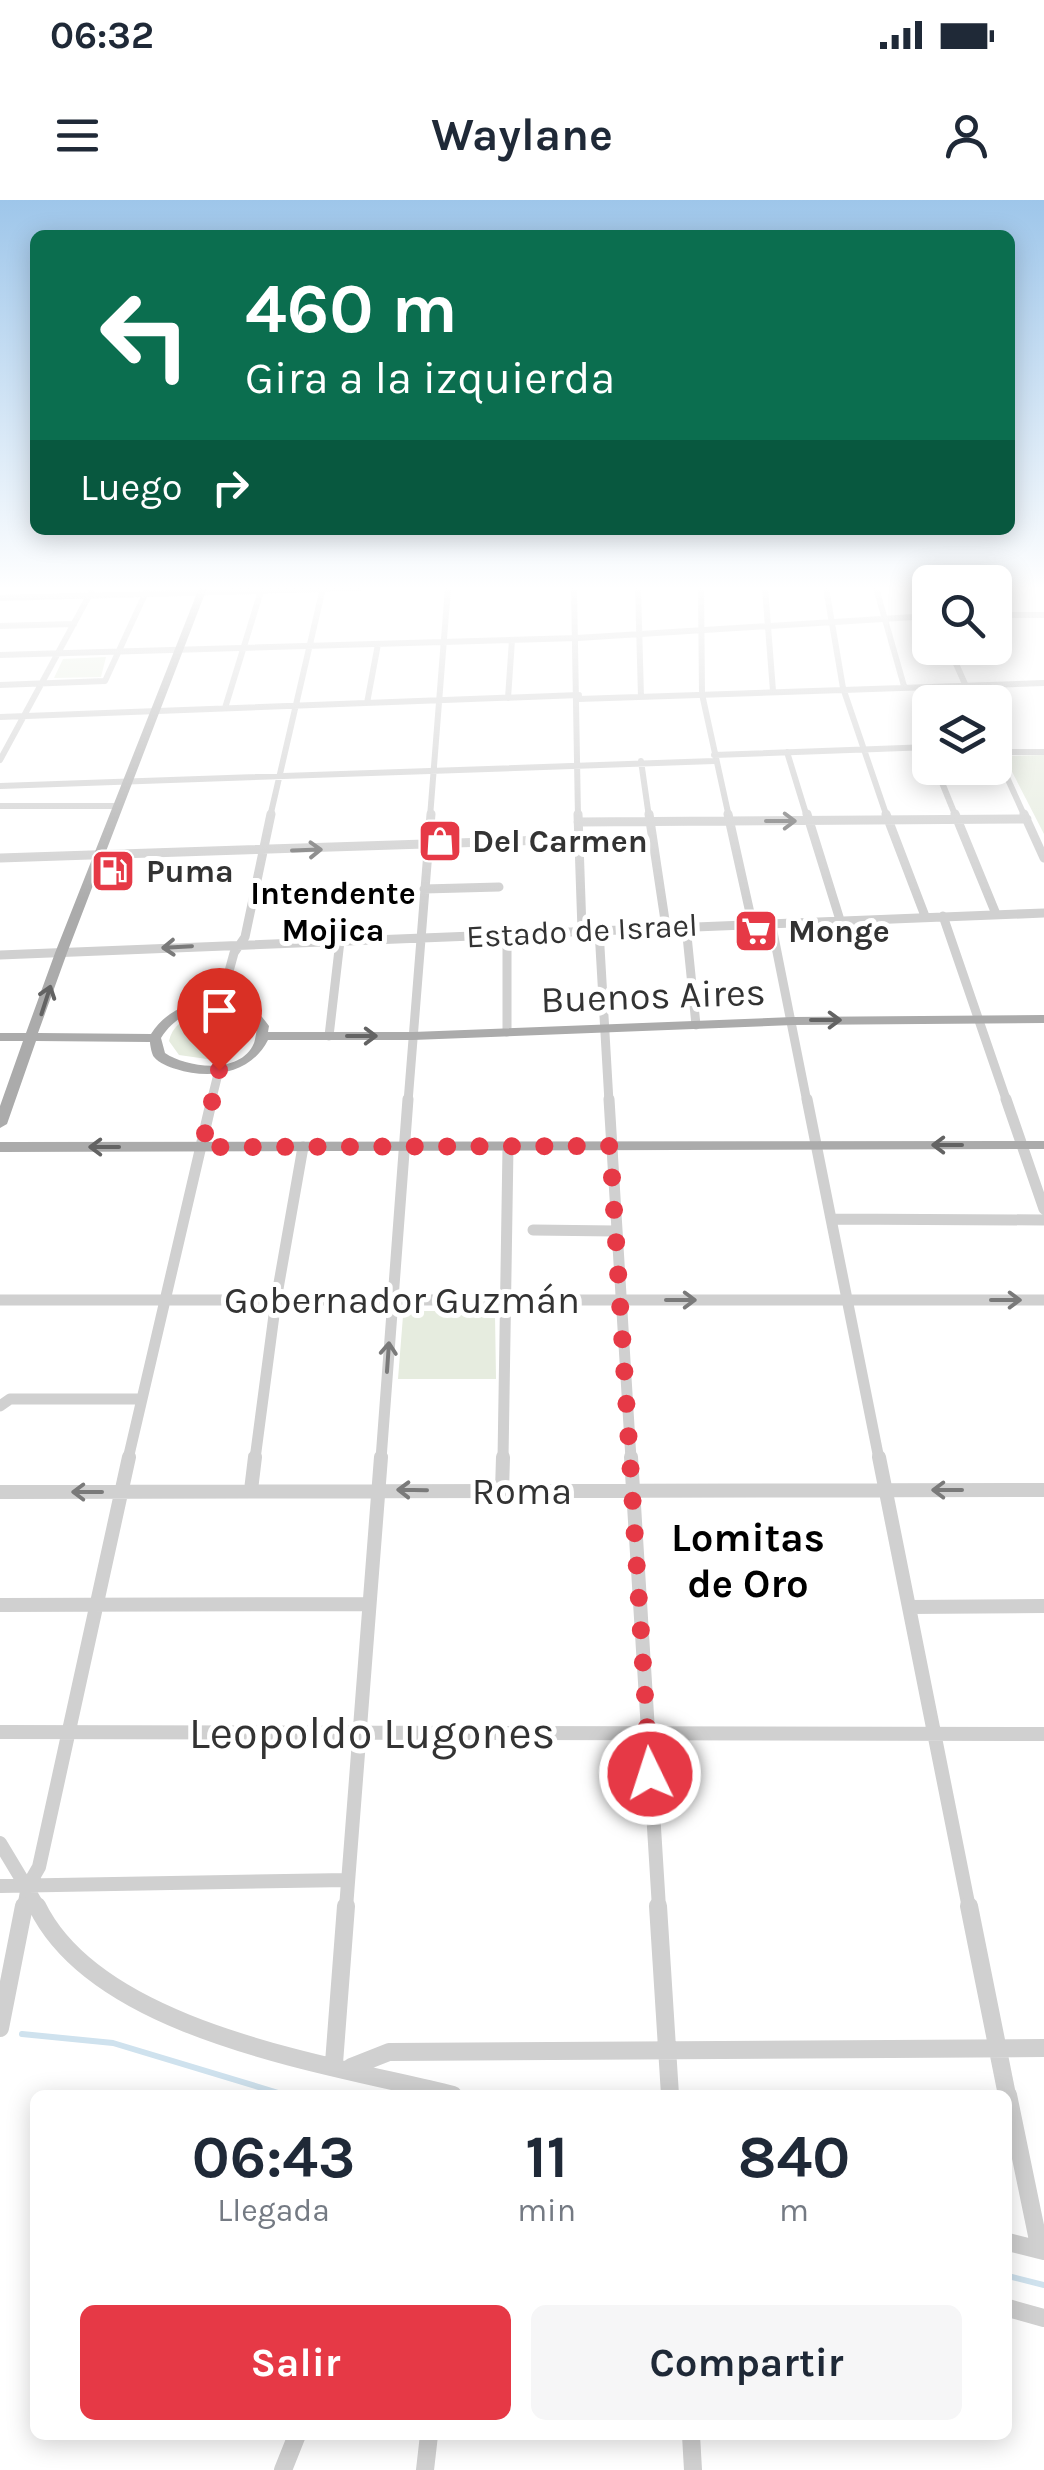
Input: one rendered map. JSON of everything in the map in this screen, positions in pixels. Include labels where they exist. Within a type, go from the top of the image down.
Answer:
[{"type":"main road","points":[[0,1124],[163,694]]},
{"type":"main road","points":[[220,1004],[236,1006],[258,1017],[264,1036],[250,1056],[219,1070],[190,1070],[166,1062],[155,1047],[161,1027],[186,1009],[220,1004]]},
{"type":"main road","name":"Buenos Aires","points":[[264,1036],[413,1036],[793,1020],[1044,1020]]},
{"type":"main road","points":[[0,1036],[155,1038]]},
{"type":"main road","points":[[0,1147],[1044,1145]]},
{"type":"street","points":[[0,760],[36,694]]},
{"type":"street","points":[[224,708],[229,694]]},
{"type":"street","points":[[220,1004],[244,936],[296,694]]},
{"type":"street","points":[[367,703],[369,694]]},
{"type":"street","points":[[343,2065],[347,1880],[357,1734],[440,694]]},
{"type":"street","points":[[508,694],[508,698]]},
{"type":"street","points":[[579,694],[576,839],[582,930]]},
{"type":"street","points":[[0,717],[702,694],[752,922]]},
{"type":"street","points":[[845,694],[861,750],[925,916]]},
{"type":"street","points":[[0,786],[912,750]]},
{"type":"street","points":[[786,752],[840,920]]},
{"type":"street","points":[[1012,752],[1044,752]]},
{"type":"street","points":[[641,761],[666,927]]},
{"type":"street","points":[[943,785],[996,914]]},
{"type":"street","points":[[1010,785],[1044,858]]},
{"type":"street","points":[[0,806],[118,806]]},
{"type":"street","points":[[578,822],[1026,819]]},
{"type":"street","points":[[0,858],[576,839]]},
{"type":"street","points":[[424,889],[499,887]]},
{"type":"street","name":"Estado de Israel","points":[[0,955],[1044,913]]},
{"type":"street","points":[[942,916],[1044,1209]]},
{"type":"street","points":[[771,922],[1007,2090]]},
{"type":"street","points":[[686,926],[696,1024]]},
{"type":"street","points":[[599,930],[670,2090]]},
{"type":"street","points":[[507,934],[507,1032]]},
{"type":"street","points":[[329,1036],[340,941]]},
{"type":"street","points":[[0,2028],[28,1886],[39,1866],[163,1301],[219,1070]]},
{"type":"street","points":[[252,1490],[276,1300],[302,1147]]},
{"type":"street","points":[[502,1492],[508,1147]]},
{"type":"street","points":[[831,1219],[1044,1220]]},
{"type":"street","points":[[533,1230],[615,1231]]},
{"type":"street","name":"Gobernador Guzmán","points":[[0,1300],[1044,1300]]},
{"type":"street","points":[[0,1406],[10,1399],[142,1400]]},
{"type":"street","name":"Roma","points":[[0,1492],[1044,1490]]},
{"type":"street","points":[[0,1605],[368,1604]]},
{"type":"street","points":[[909,1607],[1044,1606]]},
{"type":"street","name":"Leopoldo Lugones","points":[[0,1732],[1044,1734]]},
{"type":"street","points":[[0,1843],[50,1930],[88,1970],[140,2004],[234,2040],[436,2090]]},
{"type":"street","points":[[0,1886],[347,1880]]},
{"type":"street","points":[[343,2065],[389,2052],[1044,2048]]},
{"type":"street","points":[[1012,2113],[1042,2250],[1012,2243]]},
{"type":"street","points":[[1012,2309],[1044,2318]]},
{"type":"street","points":[[283,2470],[295,2440]]},
{"type":"street","points":[[425,2470],[428,2440]]},
{"type":"street","points":[[691,2440],[693,2470]]},
{"type":"shaded area","points":[[1044,755],[1044,834],[1012,772],[1012,756]]},
{"type":"shaded area","points":[[200,1013],[238,1016],[249,1030],[245,1045],[214,1060],[179,1055],[169,1041],[173,1030]]},
{"type":"shaded area","points":[[409,1311],[489,1311],[495,1315],[496,1379],[398,1379],[403,1316]]},
{"type":"waterway","points":[[22,2034],[113,2043],[268,2090]]},
{"type":"waterway","points":[[1012,2277],[1044,2285]]},
{"type":"place","name":"Del Carmen","points":[[440,841]]},
{"type":"place","name":"Puma","points":[[113,871]]},
{"type":"place","name":"Monge","points":[[756,931]]},
{"type":"district","name":"Intendente Mojica","points":[[333,912]]},
{"type":"district","name":"Lomitas de Oro","points":[[748,1560]]},
{"type":"route","points":[[219,1070],[202,1147],[610,1146],[650,1774]]}]
